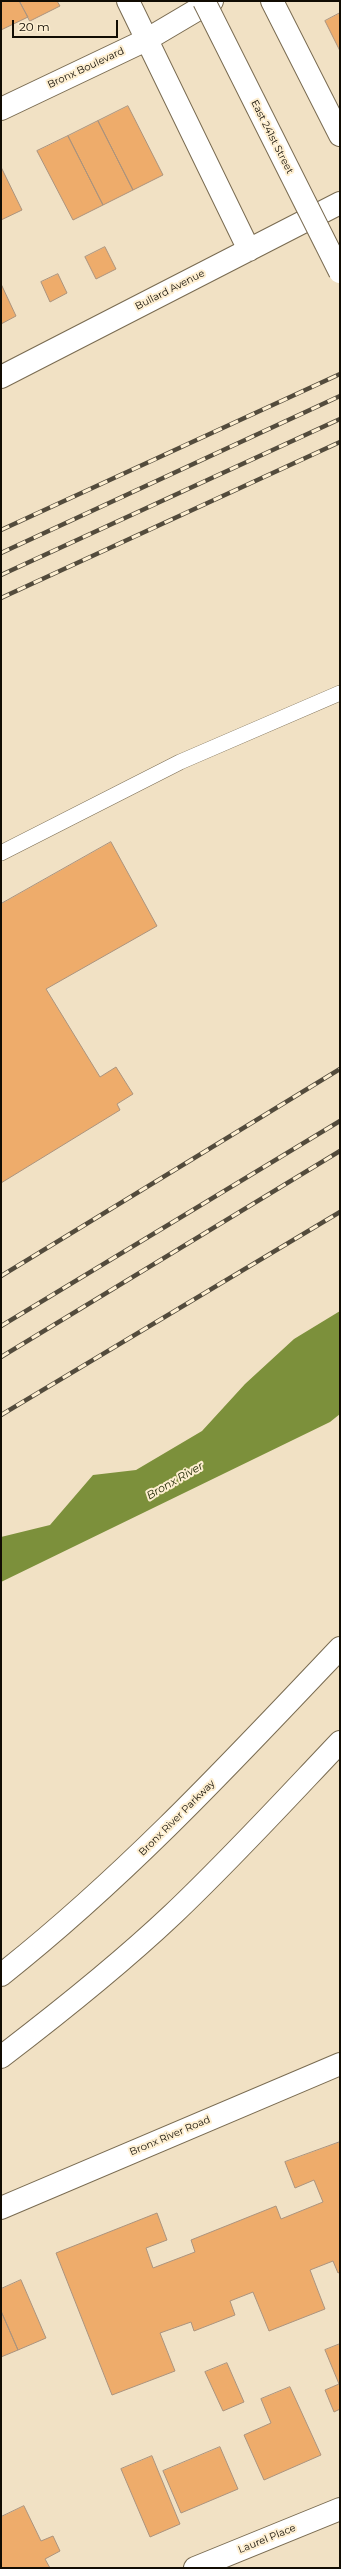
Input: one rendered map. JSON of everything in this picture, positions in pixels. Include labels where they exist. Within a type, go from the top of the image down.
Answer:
[{"type":"main road","points":[[128,1],[249,250]]},
{"type":"main road","name":"East 241st Street","points":[[204,1],[340,272]]},
{"type":"main road","name":"Bronx Boulevard","points":[[1,109],[146,40],[212,1]]},
{"type":"main road","points":[[272,1],[340,135]]},
{"type":"main road","name":"Bullard Avenue","points":[[1,377],[340,203]]},
{"type":"main road","name":"Bronx River Parkway","points":[[1,1976],[64,1924],[161,1835],[340,1648]]},
{"type":"main road","points":[[1,2057],[77,1998],[173,1914],[220,1869],[340,1742]]},
{"type":"main road","name":"Bronx River Road","points":[[1,2208],[340,2064]]},
{"type":"main road","name":"Laurel Place","points":[[195,2568],[340,2509]]},
{"type":"lane","points":[[1,853],[180,762],[340,693]]},
{"type":"water","name":"Bronx River","points":[[340,1311],[340,1414],[330,1422],[1,1582],[1,1537],[50,1525],[93,1475],[136,1470],[202,1431],[245,1384],[294,1339]]},
{"type":"building","points":[[1,1],[19,1],[28,17],[1,30]]},
{"type":"building","points":[[20,1],[57,1],[60,6],[30,21]]},
{"type":"building","points":[[340,13],[340,51],[325,21]]},
{"type":"building","points":[[128,106],[163,175],[133,190],[98,121]]},
{"type":"building","points":[[98,121],[133,190],[103,205],[68,136]]},
{"type":"building","points":[[68,136],[103,205],[73,220],[37,151]]},
{"type":"building","points":[[2,169],[22,210],[1,220],[1,170]]},
{"type":"building","points":[[105,247],[116,269],[96,279],[85,257]]},
{"type":"building","points":[[58,274],[67,293],[50,302],[41,282]]},
{"type":"building","points":[[2,286],[16,316],[1,324],[1,287]]},
{"type":"building","points":[[111,842],[157,926],[46,989],[100,1077],[116,1067],[133,1094],[117,1104],[120,1110],[1,1183],[1,904]]},
{"type":"building","points":[[340,2142],[340,2272],[338,2273],[333,2261],[310,2270],[325,2309],[269,2331],[253,2292],[230,2301],[235,2315],[194,2331],[191,2322],[160,2333],[175,2371],[112,2395],[56,2253],[157,2213],[167,2240],[146,2248],[153,2268],[195,2252],[191,2240],[276,2206],[281,2219],[323,2202],[314,2180],[295,2188],[285,2162]]},
{"type":"building","points":[[21,2280],[46,2338],[18,2350],[1,2311],[1,2289]]},
{"type":"building","points":[[1,2311],[18,2350],[1,2357]]},
{"type":"building","points":[[340,2344],[340,2409],[334,2412],[325,2390],[339,2384],[325,2350]]},
{"type":"building","points":[[227,2363],[244,2402],[223,2411],[205,2372]]},
{"type":"building","points":[[290,2387],[321,2455],[264,2480],[244,2435],[271,2423],[261,2399]]},
{"type":"building","points":[[220,2447],[238,2489],[181,2513],[163,2471]]},
{"type":"building","points":[[152,2456],[180,2524],[150,2537],[121,2469]]},
{"type":"building","points":[[24,2506],[41,2541],[53,2536],[60,2551],[45,2559],[50,2568],[1,2568],[1,2517]]},
{"type":"railway","points":[[1,530],[340,374]]},
{"type":"railway","points":[[1,553],[340,396]]},
{"type":"railway","points":[[1,575],[340,419]]},
{"type":"railway","points":[[1,598],[340,442]]},
{"type":"railway","points":[[1,1276],[340,1069]]},
{"type":"railway","points":[[1,1326],[340,1121]]},
{"type":"railway","points":[[1,1357],[340,1151]]},
{"type":"railway","points":[[1,1415],[340,1212]]}]
